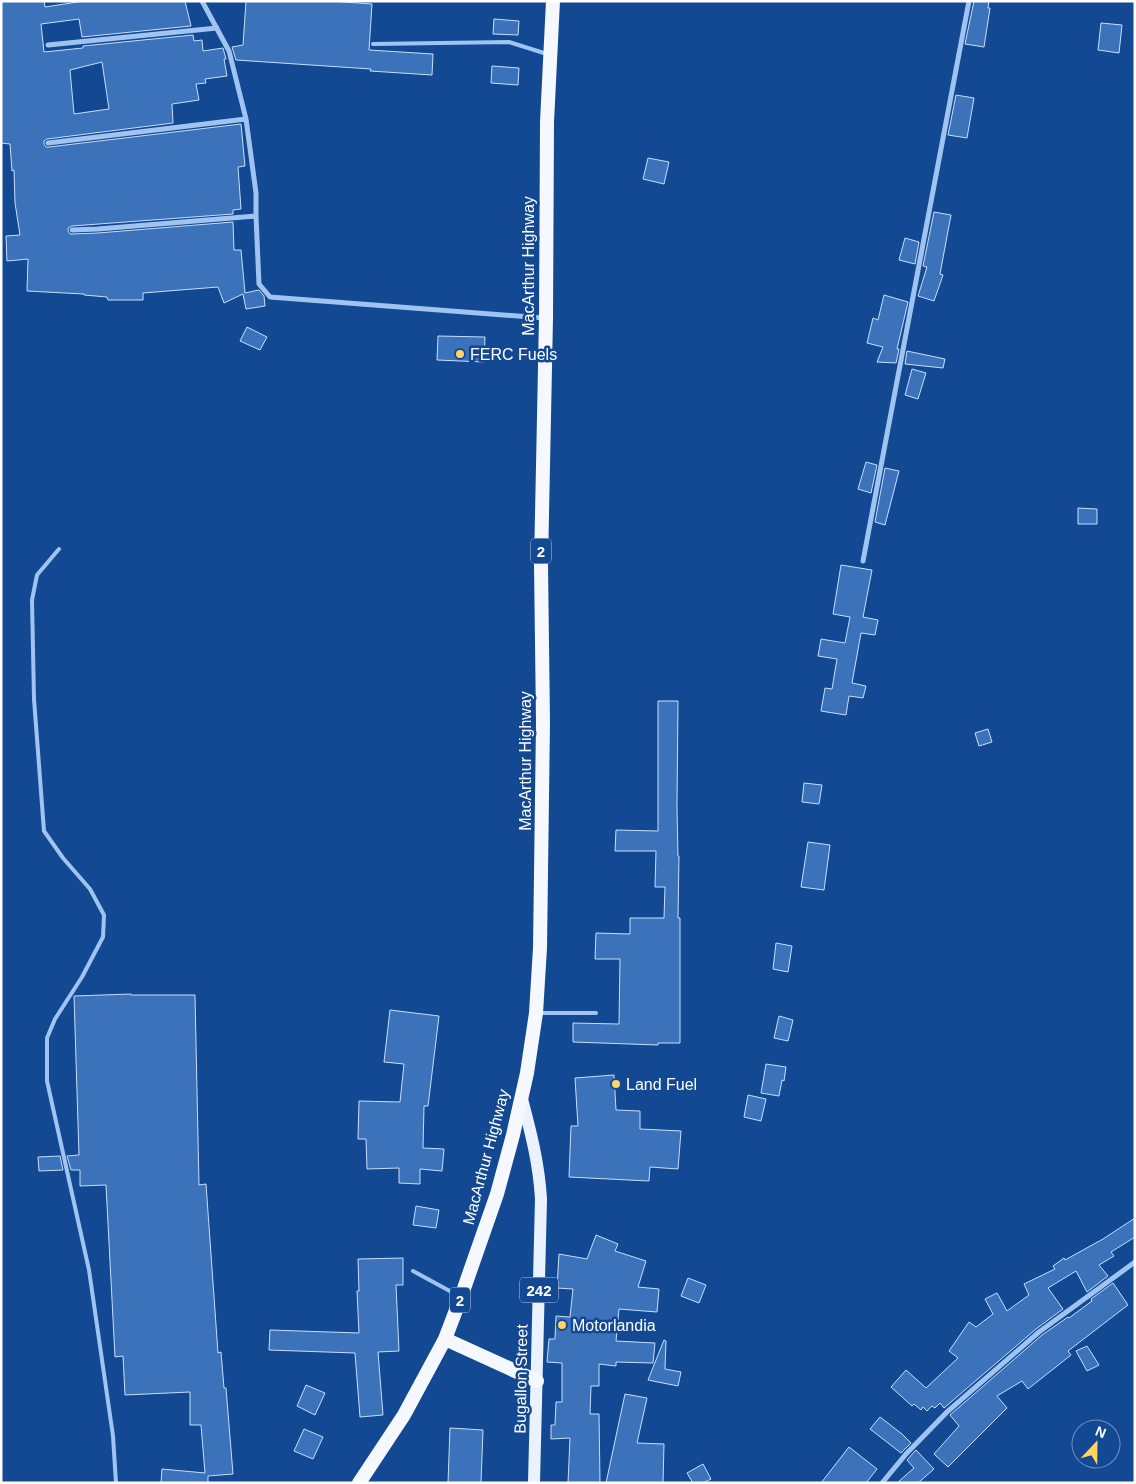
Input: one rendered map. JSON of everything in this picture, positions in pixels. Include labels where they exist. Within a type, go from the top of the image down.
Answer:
[{"type":"highway","name":"MacArthur Highway","points":[[359,1483],[404,1415],[445,1339],[461,1298],[497,1194],[522,1099],[536,1013],[542,874],[543,712],[541,564],[546,318],[547,122],[553,1]]},
{"type":"highway","points":[[445,1339],[537,1381]]},
{"type":"main road","name":"Bugallon Street","points":[[522,1099],[534,1141],[540,1176],[541,1199],[534,1483]]},
{"type":"street","points":[[202,1],[229,51],[246,119],[256,193],[259,284],[270,298],[546,318]]},
{"type":"street","points":[[863,562],[969,1]]},
{"type":"street","points":[[48,45],[217,28]]},
{"type":"street","points":[[48,143],[246,119]]},
{"type":"street","points":[[72,230],[256,216]]},
{"type":"street","points":[[882,1483],[906,1454],[948,1412],[1031,1338],[1135,1262]]},
{"type":"lane","points":[[373,44],[509,42],[549,55]]},
{"type":"lane","points":[[59,549],[37,575],[32,600],[34,699],[44,831],[63,858],[90,889],[104,915],[103,937],[82,978],[55,1020],[47,1038],[47,1081],[89,1270],[114,1436],[116,1483]]},
{"type":"lane","points":[[536,1013],[596,1014]]},
{"type":"lane","points":[[413,1271],[461,1298]]},
{"type":"building","points":[[1,1],[44,1],[45,7],[84,1],[185,1],[191,26],[82,37],[79,19],[41,24],[44,52],[83,48],[83,46],[193,35],[194,41],[202,40],[203,51],[223,48],[227,76],[205,79],[206,83],[196,84],[199,100],[172,104],[173,123],[47,139],[44,141],[44,144],[46,147],[49,147],[241,124],[245,166],[238,167],[241,209],[233,210],[233,214],[72,226],[68,228],[68,231],[70,234],[98,233],[233,222],[234,250],[241,250],[245,293],[259,290],[264,296],[265,306],[246,309],[243,294],[224,303],[218,287],[143,293],[143,300],[108,300],[107,297],[84,294],[27,291],[28,259],[7,261],[6,236],[20,235],[10,144],[1,143]],"holes":[[[102,62],[109,109],[74,114],[70,70]]]},
{"type":"building","points":[[246,1],[330,1],[372,4],[369,50],[433,54],[432,75],[236,60],[232,47],[243,45]]},
{"type":"building","points":[[974,1],[989,1],[988,8],[990,8],[984,47],[965,44]]},
{"type":"building","points":[[494,19],[519,21],[518,35],[493,34]]},
{"type":"building","points":[[1101,23],[1122,25],[1119,53],[1098,50]]},
{"type":"building","points":[[492,66],[519,68],[518,85],[491,83]]},
{"type":"building","points":[[956,95],[974,98],[967,138],[948,135]]},
{"type":"building","points":[[648,158],[669,162],[664,184],[643,179]]},
{"type":"building","points":[[934,212],[951,215],[940,274],[943,275],[934,301],[918,296],[927,267],[923,266]]},
{"type":"building","points":[[905,238],[919,242],[915,264],[899,260]]},
{"type":"building","points":[[884,295],[908,302],[897,349],[899,349],[896,363],[877,362],[883,347],[867,343],[873,318],[878,320]]},
{"type":"building","points":[[247,327],[267,337],[260,350],[240,341]]},
{"type":"building","points":[[438,336],[485,337],[484,362],[437,360]]},
{"type":"building","points":[[907,351],[945,359],[943,368],[905,364]]},
{"type":"building","points":[[912,369],[926,373],[918,399],[905,395]]},
{"type":"building","points":[[866,462],[877,465],[871,493],[858,489]]},
{"type":"building","points":[[885,468],[899,471],[885,525],[875,522]]},
{"type":"building","points":[[1078,508],[1097,509],[1097,524],[1078,524]]},
{"type":"building","points":[[841,565],[872,570],[863,617],[878,620],[875,635],[861,633],[852,683],[866,686],[863,698],[849,696],[846,715],[821,711],[825,688],[832,689],[837,659],[818,656],[821,639],[845,643],[850,617],[833,614]]},
{"type":"building","points":[[658,701],[678,701],[677,807],[679,856],[678,918],[680,918],[680,1043],[658,1043],[658,1045],[573,1042],[573,1023],[619,1024],[620,959],[595,959],[596,933],[630,934],[630,918],[664,918],[665,887],[655,887],[656,851],[615,851],[616,830],[658,831]]},
{"type":"building","points":[[988,729],[992,742],[979,746],[975,733]]},
{"type":"building","points":[[804,783],[822,785],[819,804],[802,802]]},
{"type":"building","points":[[808,842],[830,845],[824,890],[801,887]]},
{"type":"building","points":[[776,943],[792,946],[788,972],[773,969]]},
{"type":"building","points":[[131,994],[195,995],[199,1185],[206,1184],[218,1353],[221,1352],[224,1388],[226,1388],[233,1474],[208,1476],[208,1483],[161,1483],[162,1469],[205,1473],[201,1425],[190,1425],[190,1392],[125,1395],[123,1356],[115,1357],[106,1185],[80,1186],[80,1170],[71,1170],[67,1156],[79,1155],[74,996]]},
{"type":"building","points":[[390,1010],[439,1016],[428,1106],[424,1106],[423,1148],[444,1149],[442,1171],[420,1169],[420,1184],[399,1183],[399,1168],[367,1169],[366,1139],[358,1139],[359,1101],[400,1102],[404,1064],[384,1062]]},
{"type":"building","points":[[779,1016],[793,1020],[788,1041],[774,1038]]},
{"type":"building","points":[[766,1064],[786,1067],[779,1096],[761,1093]]},
{"type":"building","points":[[614,1075],[616,1110],[640,1111],[640,1129],[681,1131],[678,1169],[650,1167],[649,1181],[569,1177],[571,1126],[578,1126],[575,1078]]},
{"type":"building","points":[[748,1095],[766,1099],[761,1121],[744,1117]]},
{"type":"building","points":[[60,1156],[63,1170],[39,1171],[38,1157]]},
{"type":"building","points":[[416,1206],[439,1210],[436,1228],[413,1225]]},
{"type":"building","points":[[1135,1218],[1135,1237],[1111,1252],[1114,1256],[1099,1265],[1108,1276],[1087,1292],[1076,1271],[1048,1288],[1063,1309],[1036,1329],[944,1408],[940,1403],[935,1408],[932,1406],[927,1411],[923,1407],[921,1410],[914,1404],[912,1406],[891,1387],[906,1370],[926,1388],[958,1358],[949,1351],[969,1322],[976,1327],[993,1314],[985,1299],[997,1293],[1007,1311],[1029,1295],[1024,1284],[1055,1269],[1053,1266],[1064,1258],[1065,1260],[1103,1239]]},
{"type":"building","points":[[596,1235],[618,1244],[615,1251],[646,1261],[638,1287],[659,1289],[657,1312],[619,1309],[616,1341],[655,1343],[653,1363],[616,1362],[616,1366],[599,1364],[599,1386],[591,1386],[590,1414],[599,1414],[600,1483],[568,1483],[570,1438],[551,1439],[551,1425],[555,1425],[556,1402],[562,1402],[562,1363],[547,1362],[549,1339],[555,1339],[556,1316],[570,1317],[573,1289],[557,1288],[559,1254],[587,1259]]},
{"type":"building","points":[[403,1258],[403,1285],[396,1285],[399,1351],[378,1352],[383,1415],[360,1417],[355,1353],[269,1350],[270,1330],[359,1333],[358,1259]]},
{"type":"building","points":[[688,1278],[706,1285],[699,1303],[681,1296]]},
{"type":"building","points":[[1113,1283],[1128,1305],[1068,1351],[1071,1355],[1028,1389],[1022,1381],[997,1396],[1007,1408],[948,1467],[934,1454],[959,1426],[950,1415],[1042,1335],[1069,1318]]},
{"type":"building","points":[[664,1340],[666,1341],[665,1369],[681,1372],[678,1386],[648,1380]]},
{"type":"building","points":[[1087,1346],[1099,1365],[1087,1371],[1076,1351]]},
{"type":"building","points":[[306,1385],[325,1393],[315,1415],[297,1406]]},
{"type":"building","points":[[625,1394],[647,1398],[637,1443],[664,1444],[663,1483],[606,1483]]},
{"type":"building","points":[[880,1417],[911,1443],[901,1453],[870,1429]]},
{"type":"building","points":[[450,1428],[483,1430],[481,1483],[448,1483]]},
{"type":"building","points":[[304,1429],[323,1437],[313,1459],[294,1451]]},
{"type":"building","points":[[849,1447],[877,1469],[866,1483],[821,1483]]},
{"type":"building","points":[[916,1450],[934,1469],[918,1483],[897,1483],[914,1468],[907,1460]]},
{"type":"building","points":[[703,1464],[711,1479],[703,1483],[693,1483],[687,1473]]},
{"type":"place","name":"FERC Fuels","points":[[460,354]]},
{"type":"place","name":"Land Fuel","points":[[616,1084]]},
{"type":"place","name":"Motorlandia","points":[[562,1325]]}]
